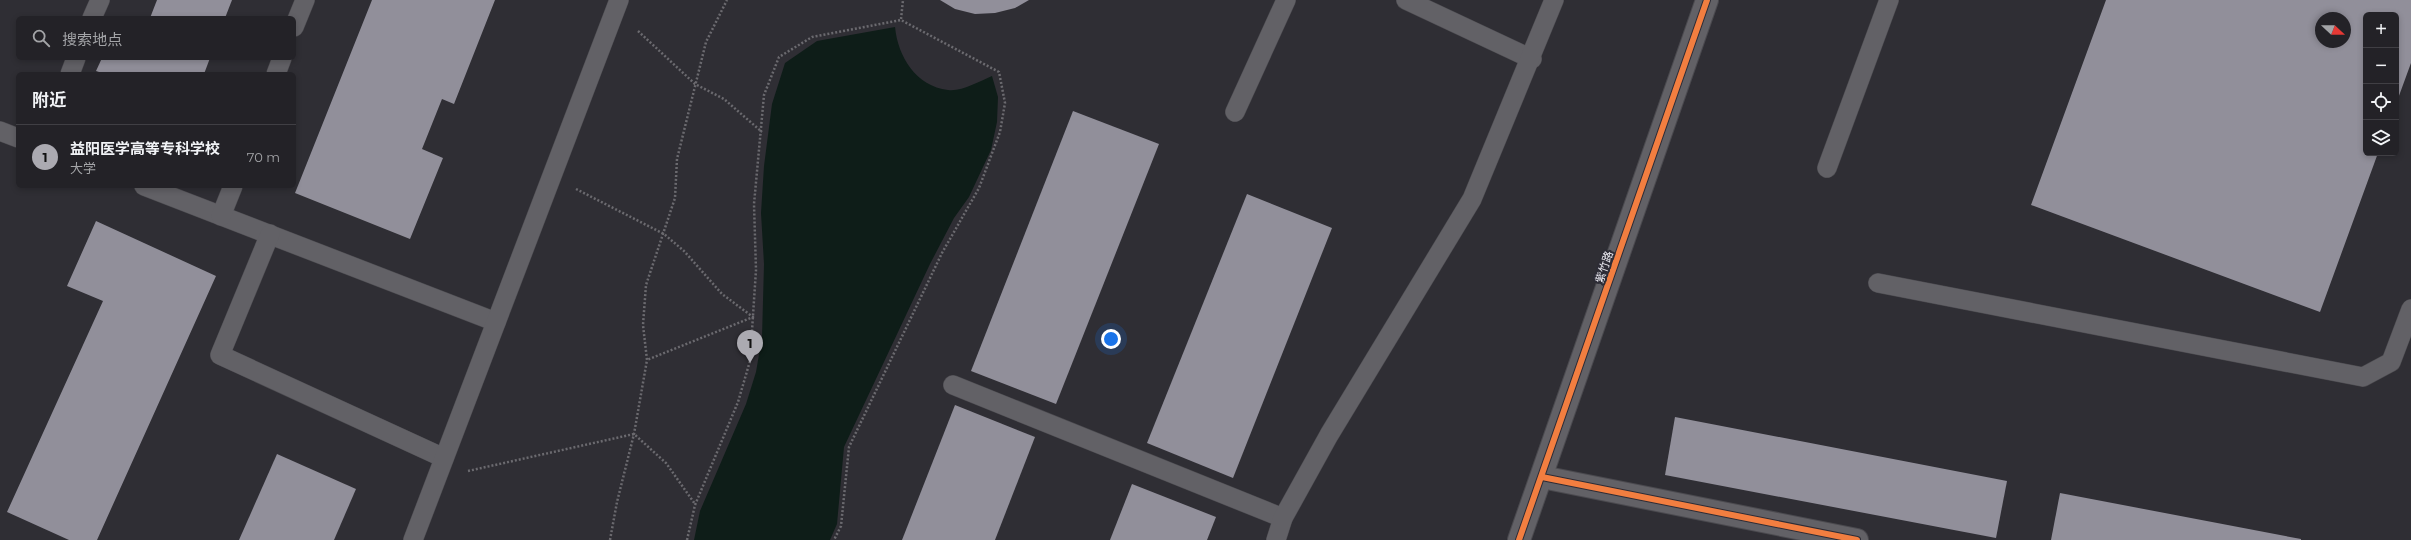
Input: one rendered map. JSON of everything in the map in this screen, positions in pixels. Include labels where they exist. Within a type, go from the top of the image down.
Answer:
[{"type":"street","name":"紫竹路","points":[[1519,540],[1707,0]]},
{"type":"street","points":[[1542,477],[1804,535],[1857,540]]},
{"type":"lane","points":[[93,16],[100,0]]},
{"type":"lane","points":[[296,22],[305,0]]},
{"type":"lane","points":[[1235,112],[1286,0]]},
{"type":"lane","points":[[1406,0],[1532,59]]},
{"type":"lane","points":[[1276,540],[1283,518],[1329,435],[1472,199],[1532,59],[1554,0]]},
{"type":"lane","points":[[1826,168],[1889,0]]},
{"type":"lane","points":[[413,540],[617,5]]},
{"type":"lane","points":[[71,72],[75,60]]},
{"type":"lane","points":[[277,72],[281,60]]},
{"type":"lane","points":[[0,131],[16,137]]},
{"type":"lane","points":[[149,188],[496,322]]},
{"type":"lane","points":[[221,216],[231,188]]},
{"type":"lane","points":[[270,234],[220,355],[444,458]]},
{"type":"lane","points":[[1878,283],[2363,376],[2391,362],[2411,309]]},
{"type":"lane","points":[[953,385],[1283,518]]},
{"type":"path","points":[[610,540],[617,502],[634,434],[647,360],[643,325],[646,285],[675,198],[677,159],[706,42],[727,0]]},
{"type":"path","points":[[901,20],[903,0]]},
{"type":"path","points":[[617,5],[695,84],[724,99],[762,132]]},
{"type":"path","points":[[687,540],[695,505],[738,402],[750,362],[756,270],[754,204],[762,132],[764,94],[779,58],[812,37],[901,20],[999,72],[1005,103],[1000,132],[979,188],[942,253],[849,447],[841,526],[834,540]]},
{"type":"path","points":[[552,176],[664,234],[684,251],[722,294],[753,317]]},
{"type":"path","points":[[647,360],[753,317]]},
{"type":"path","points":[[634,434],[666,463],[695,505]]},
{"type":"path","points":[[437,478],[634,434]]},
{"type":"shaded area","points":[[895,27],[900,49],[905,59],[918,76],[927,83],[948,90],[953,90],[970,86],[992,76],[998,97],[997,122],[991,150],[969,197],[954,218],[930,264],[844,447],[837,524],[830,540],[694,540],[700,511],[746,404],[756,372],[762,337],[764,264],[761,213],[764,166],[772,104],[785,63],[817,41]]},
{"type":"building","points":[[157,0],[232,0],[226,16],[151,16]]},
{"type":"building","points":[[372,0],[495,0],[454,104],[442,99],[422,149],[443,158],[410,239],[295,193]]},
{"type":"building","points":[[940,0],[1029,0],[1015,8],[995,13],[975,14],[955,9]]},
{"type":"building","points":[[2106,0],[2411,0],[2411,63],[2399,96],[2399,12],[2363,12],[2363,156],[2377,156],[2320,312],[2031,205]]},
{"type":"building","points":[[101,60],[209,60],[205,72],[96,71]]},
{"type":"building","points":[[1073,111],[1159,144],[1056,404],[971,371]]},
{"type":"building","points":[[1247,194],[1332,228],[1233,478],[1147,443]]},
{"type":"building","points":[[96,221],[216,276],[97,540],[69,540],[7,512],[103,301],[67,286]]},
{"type":"building","points":[[955,405],[1035,437],[995,540],[902,540]]},
{"type":"building","points":[[1675,417],[2007,481],[1996,538],[1665,475]]},
{"type":"building","points":[[277,454],[356,489],[334,540],[239,540]]},
{"type":"building","points":[[1132,484],[1216,517],[1207,540],[1110,540]]},
{"type":"building","points":[[2060,493],[2301,539],[2301,540],[2051,540]]},
{"type":"cycle path","points":[[1519,540],[1707,0]]},
{"type":"cycle path","points":[[1542,477],[1857,540]]},
{"type":"place","name":"益阳医学高等专科学校","points":[[750,363]]}]
